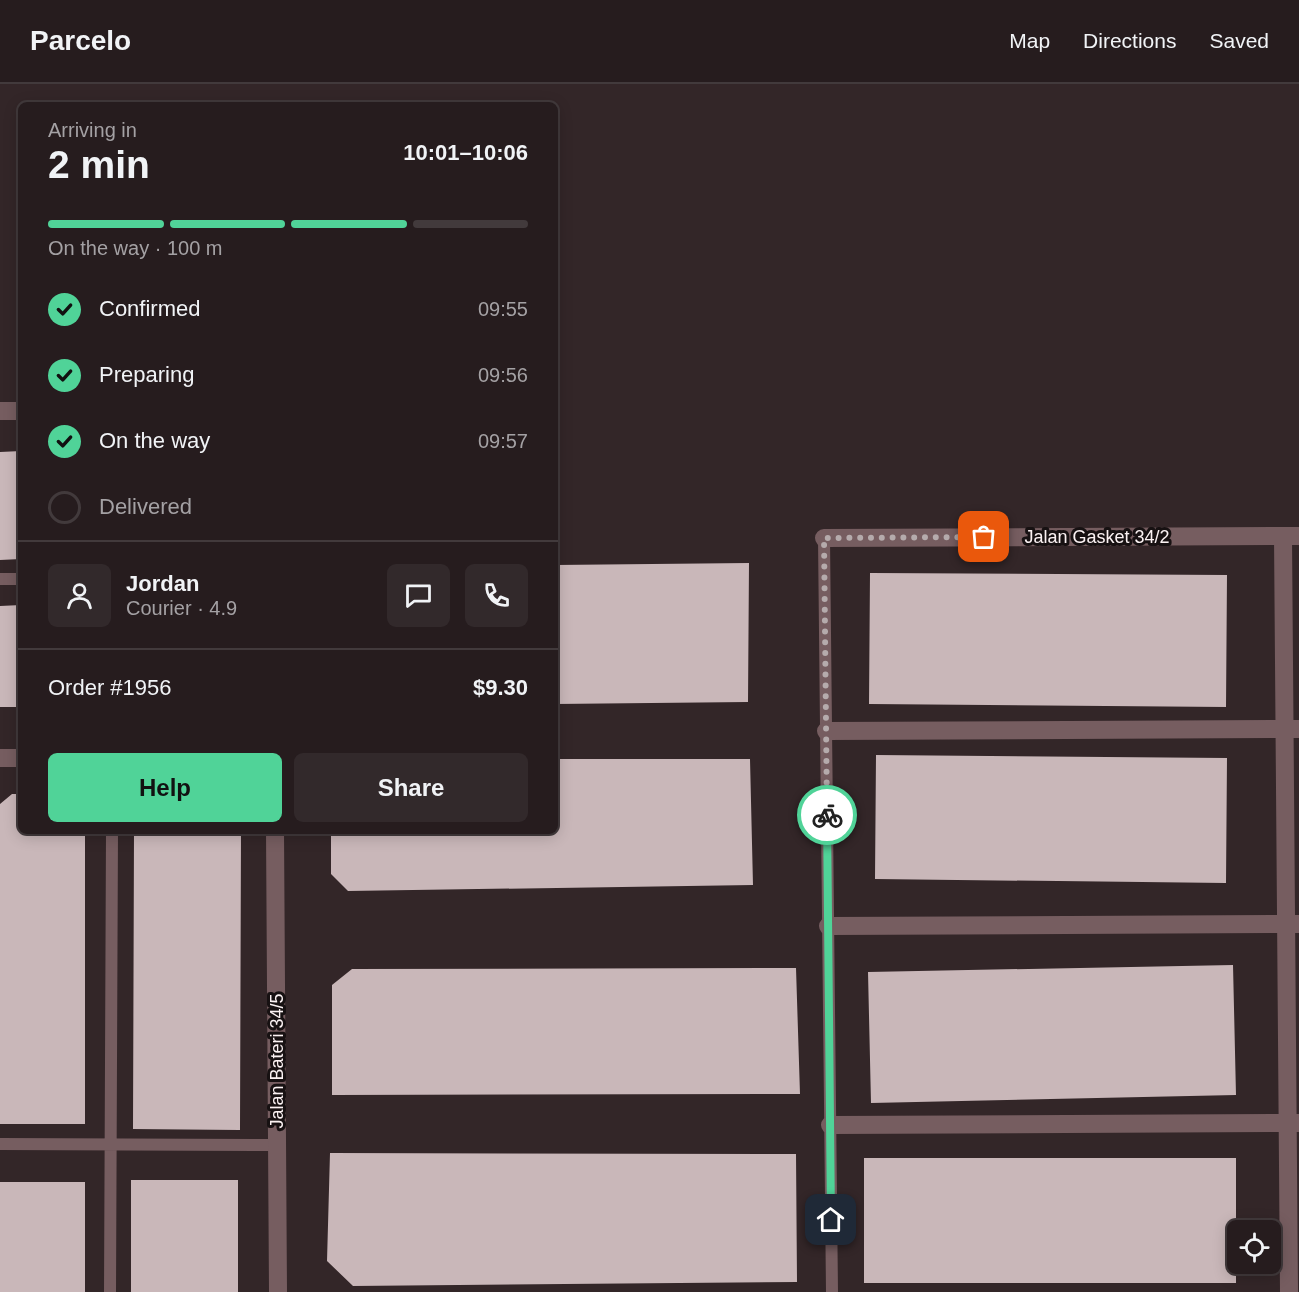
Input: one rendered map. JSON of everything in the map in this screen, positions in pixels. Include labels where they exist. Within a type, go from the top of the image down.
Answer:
[{"type":"street","points":[[0,411],[18,411]]},
{"type":"street","points":[[1289,1292],[1293,1123],[1291,536]]},
{"type":"street","name":"Jalan Gasket 34/2","points":[[824,538],[1291,536]]},
{"type":"street","points":[[826,731],[1292,729]]},
{"type":"street","points":[[0,758],[18,758]]},
{"type":"street","name":"Jalan Bateri 34/5","points":[[275,834],[278,1292]]},
{"type":"street","points":[[828,927],[1293,924]]},
{"type":"street","points":[[830,1125],[1293,1123]]},
{"type":"lane","points":[[824,538],[832,1292]]},
{"type":"lane","points":[[0,579],[18,579]]},
{"type":"lane","points":[[110,1292],[112,834]]},
{"type":"lane","points":[[0,1144],[277,1145]]},
{"type":"building","points":[[18,451],[18,559],[0,560],[0,452]]},
{"type":"building","points":[[749,563],[748,702],[558,704],[558,565]]},
{"type":"building","points":[[870,573],[1227,575],[1226,707],[869,704]]},
{"type":"building","points":[[18,605],[18,707],[0,707],[0,606]]},
{"type":"building","points":[[876,755],[1227,758],[1226,883],[875,879]]},
{"type":"building","points":[[558,759],[750,759],[753,885],[348,891],[331,874],[331,834],[558,834]]},
{"type":"building","points":[[12,794],[18,794],[18,834],[85,834],[85,1124],[0,1124],[0,804]]},
{"type":"building","points":[[134,834],[241,834],[240,1130],[133,1129]]},
{"type":"building","points":[[1233,965],[1236,1095],[871,1103],[868,972]]},
{"type":"building","points":[[796,968],[800,1094],[332,1095],[332,985],[352,969]]},
{"type":"building","points":[[330,1153],[796,1154],[797,1282],[353,1286],[327,1261]]},
{"type":"building","points":[[864,1158],[1236,1158],[1236,1220],[1227,1220],[1227,1274],[1236,1274],[1236,1283],[864,1283]]},
{"type":"building","points":[[131,1180],[238,1180],[238,1292],[131,1292]]},
{"type":"building","points":[[0,1182],[85,1182],[85,1292],[0,1292]]},
{"type":"way so far","points":[[827,815],[824,538],[984,537]]},
{"type":"route","points":[[827,815],[831,1220]]}]
